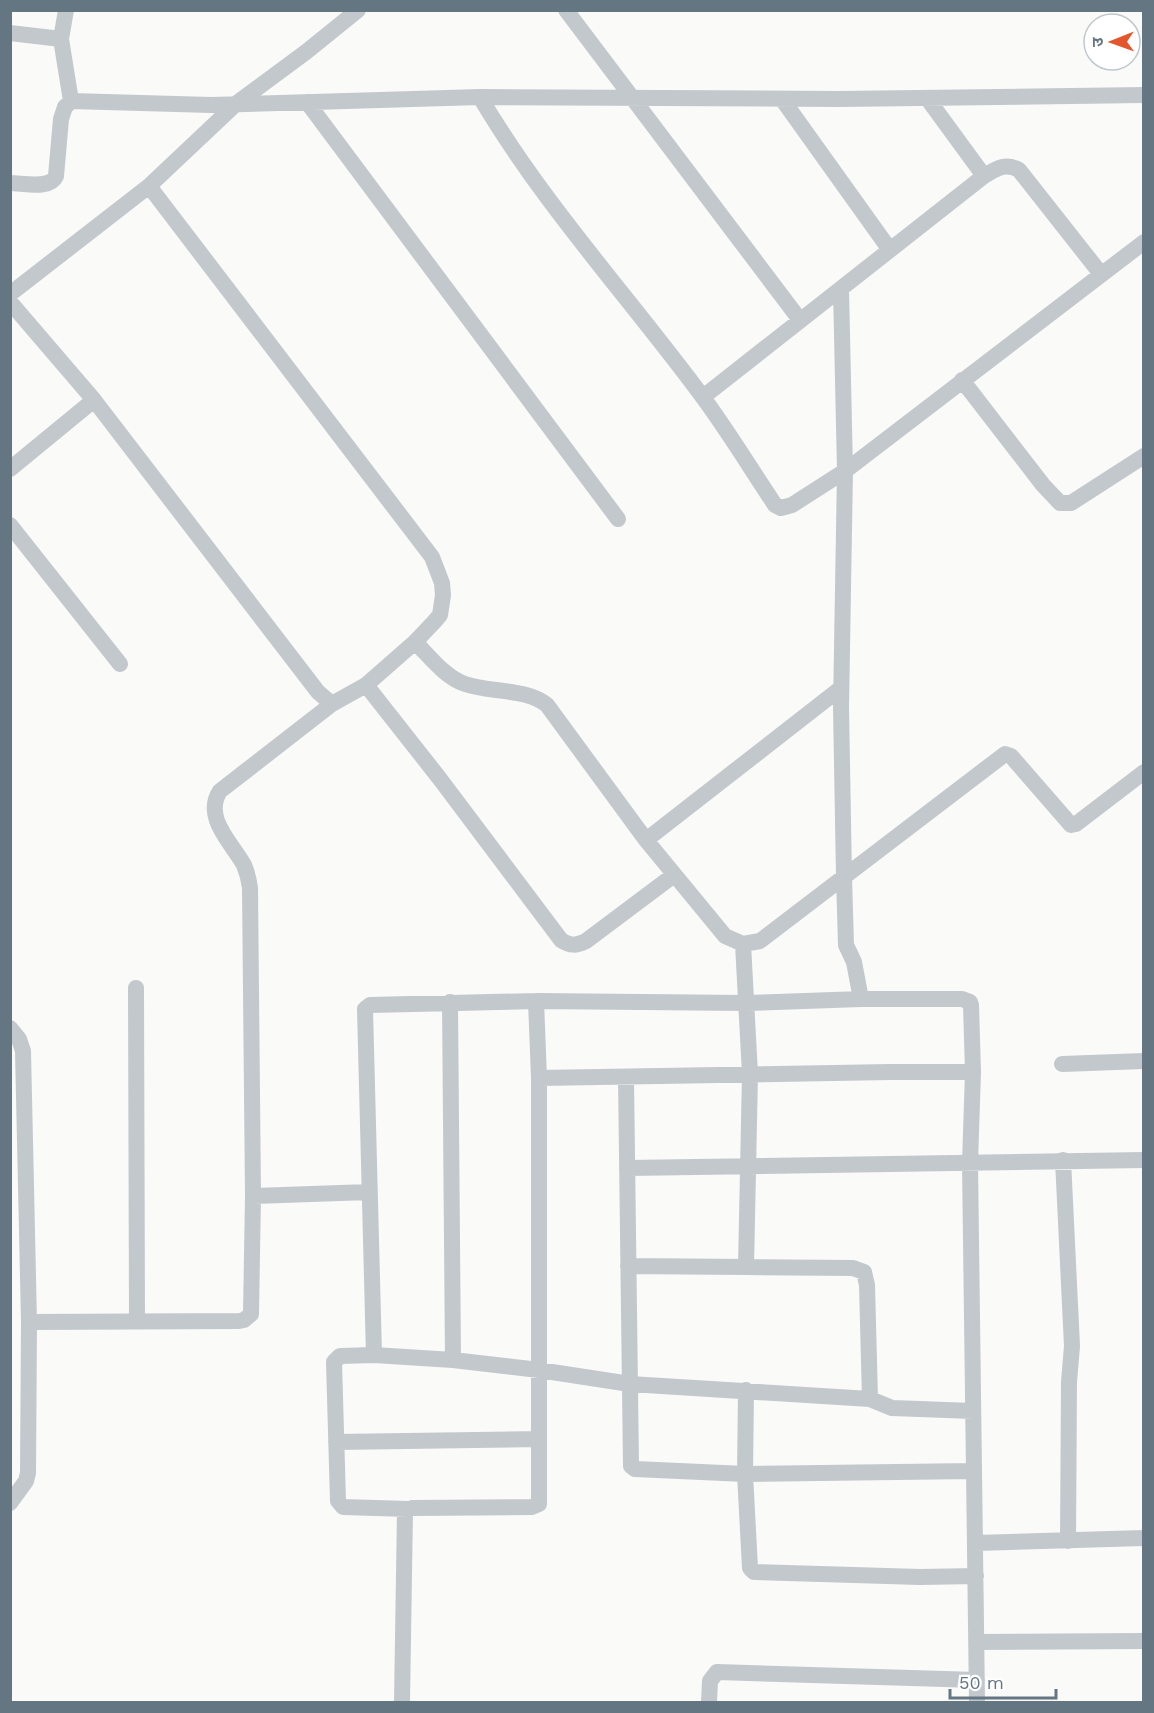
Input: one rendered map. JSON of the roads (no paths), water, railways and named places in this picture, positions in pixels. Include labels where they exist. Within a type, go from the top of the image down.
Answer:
[{"type":"street","points":[[66,10],[61,39],[72,101]]},
{"type":"street","points":[[10,294],[149,186],[237,103],[358,10]]},
{"type":"street","points":[[566,10],[801,320]]},
{"type":"street","points":[[10,33],[61,39]]},
{"type":"street","points":[[10,183],[48,184],[54,180],[61,119],[65,107],[72,101],[211,105],[480,97],[782,99],[1143,95]]},
{"type":"street","points":[[480,97],[495,124],[562,218],[702,397],[778,507],[786,508],[792,505],[845,471],[1143,242]]},
{"type":"street","points":[[927,98],[984,176]]},
{"type":"street","points":[[782,99],[890,250]]},
{"type":"street","points":[[307,102],[618,519]]},
{"type":"street","points":[[702,397],[984,176],[999,167],[1009,166],[1019,170],[1101,274]]},
{"type":"street","points":[[29,1322],[239,1321],[248,1318],[251,1314],[253,1196],[250,888],[245,867],[215,816],[214,804],[220,791],[332,704],[366,685],[416,642],[440,615],[442,607],[442,583],[432,557],[149,186]]},
{"type":"street","points":[[841,289],[845,471],[841,688],[844,877],[846,945],[854,962],[861,999]]},
{"type":"street","points":[[10,302],[94,400],[318,692],[332,704]]},
{"type":"street","points":[[962,380],[1043,485],[1060,503],[1071,503],[1143,456]]},
{"type":"street","points":[[10,469],[94,400]]},
{"type":"street","points":[[10,525],[120,664]]},
{"type":"street","points":[[416,642],[444,672],[465,684],[535,697],[547,705],[674,875],[725,936],[743,944],[760,941],[1005,754],[1011,756],[1071,825],[1076,824],[1143,772]]},
{"type":"street","points":[[366,685],[561,940],[566,943],[579,944],[586,941],[674,875]]},
{"type":"street","points":[[646,840],[841,688]]},
{"type":"street","points":[[743,944],[750,1074],[746,1267]]},
{"type":"street","points":[[136,988],[137,1321]]},
{"type":"street","points":[[374,1355],[365,1009],[370,1005],[536,1001],[747,1003],[861,999],[962,999],[970,1002],[973,1072],[970,1163],[977,1702]]},
{"type":"street","points":[[536,1001],[538,1078],[539,1370],[539,1503],[537,1506],[408,1509],[340,1505],[338,1501],[334,1360],[340,1356],[374,1355],[453,1360],[539,1370],[630,1384],[870,1399],[892,1408],[973,1411]]},
{"type":"street","points":[[450,1002],[453,1360]]},
{"type":"street","points":[[10,1028],[19,1039],[23,1051],[29,1322],[27,1478],[10,1503]]},
{"type":"street","points":[[1062,1064],[1143,1061]]},
{"type":"street","points":[[538,1078],[973,1072]]},
{"type":"street","points":[[626,1077],[629,1463],[633,1468],[745,1474],[974,1471]]},
{"type":"street","points":[[1063,1160],[1072,1346],[1069,1382],[1068,1541]]},
{"type":"street","points":[[627,1168],[1143,1160]]},
{"type":"street","points":[[253,1196],[369,1192]]},
{"type":"street","points":[[628,1266],[853,1268],[864,1272],[868,1316],[870,1399]]},
{"type":"street","points":[[746,1390],[745,1474],[750,1568],[754,1572],[920,1577],[976,1576]]},
{"type":"street","points":[[336,1442],[539,1439]]},
{"type":"street","points":[[402,1702],[404,1514],[408,1509]]},
{"type":"street","points":[[976,1542],[1143,1538]]},
{"type":"street","points":[[977,1642],[1143,1641]]},
{"type":"street","points":[[709,1702],[710,1681],[717,1672],[977,1680]]}]
